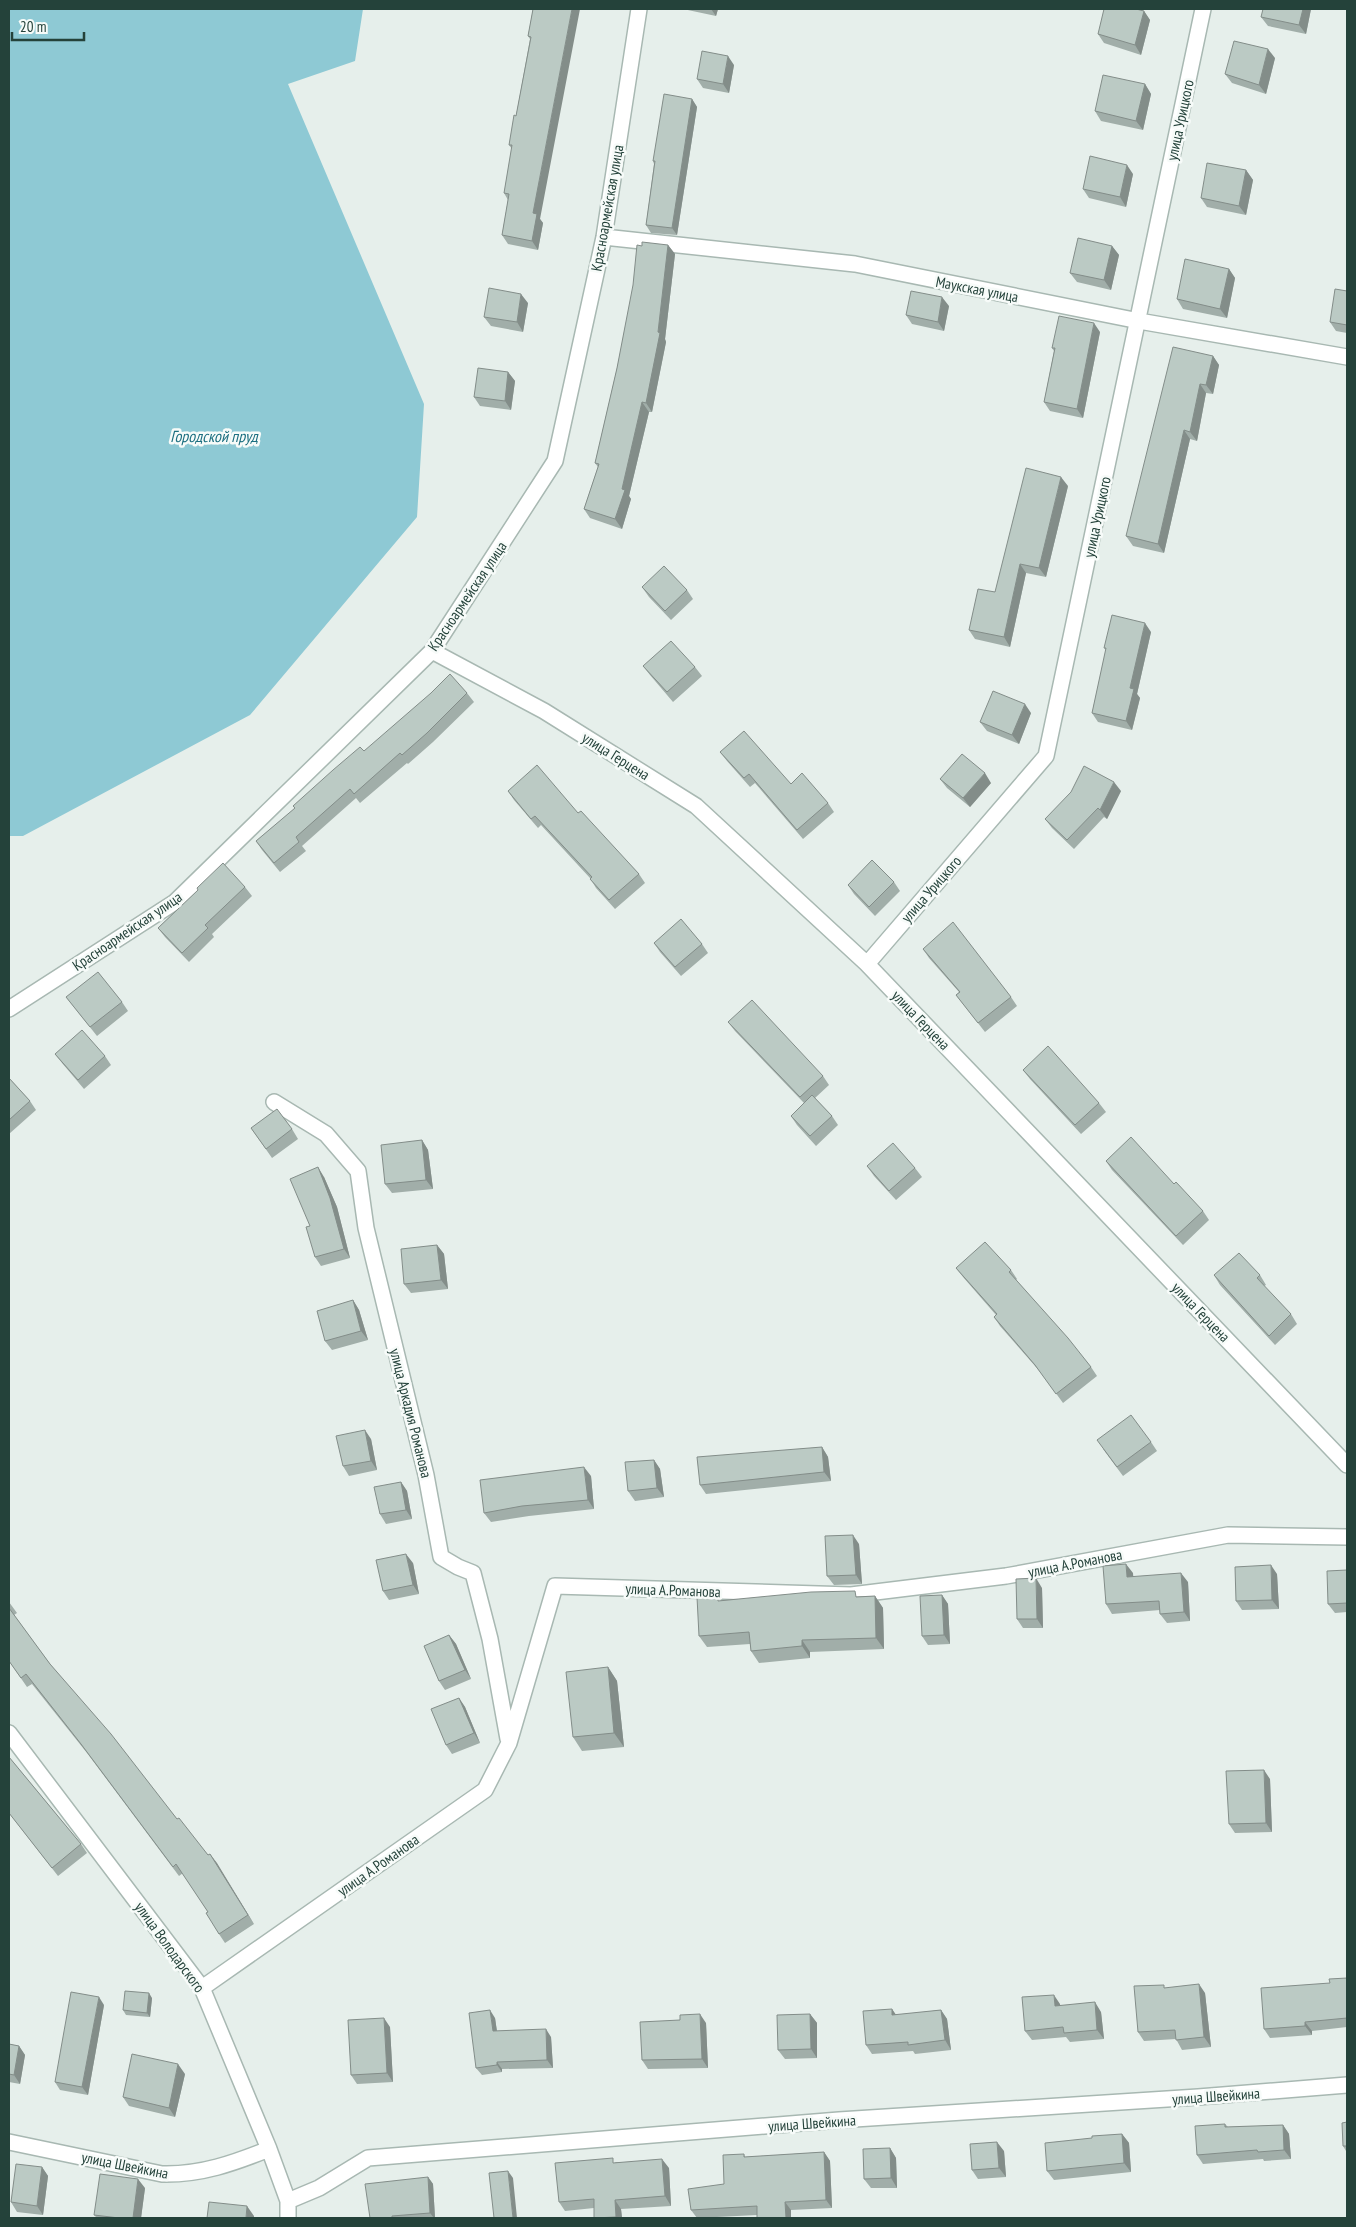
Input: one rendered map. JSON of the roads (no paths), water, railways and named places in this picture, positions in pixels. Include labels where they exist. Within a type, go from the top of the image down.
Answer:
[{"type":"street","name":"Красноармейская улица","points":[[9,1009],[175,902],[432,651],[555,461],[604,237],[639,9]]},
{"type":"street","name":"улица Урицкого","points":[[867,964],[1046,756],[1203,9]]},
{"type":"street","name":"Маукская улица","points":[[604,237],[855,264],[1138,321],[1347,357]]},
{"type":"street","name":"улица Герцена","points":[[432,651],[544,710],[696,806],[867,964],[1347,1465]]},
{"type":"street","name":"улица Аркадия Романова","points":[[274,1102],[326,1134],[358,1171],[366,1228],[426,1475],[441,1557],[458,1567],[473,1572],[490,1639],[508,1743]]},
{"type":"street","name":"улица А.Романова","points":[[202,1988],[484,1790],[508,1743],[555,1586],[851,1595],[1006,1576],[1228,1535],[1347,1537]]},
{"type":"street","name":"улица Володарского","points":[[9,1732],[202,1988],[270,2148],[288,2201],[288,2218]]},
{"type":"street","name":"улица Швейкина","points":[[288,2201],[319,2188],[368,2158],[839,2120],[1198,2097],[1347,2085]]},
{"type":"street","name":"улица Швейкина","points":[[9,2142],[162,2174],[180,2175],[231,2164],[270,2148]]},
{"type":"water","name":"Городской пруд","points":[[9,9],[363,9],[355,61],[288,84],[424,404],[417,517],[250,715],[23,836],[9,836]]}]
